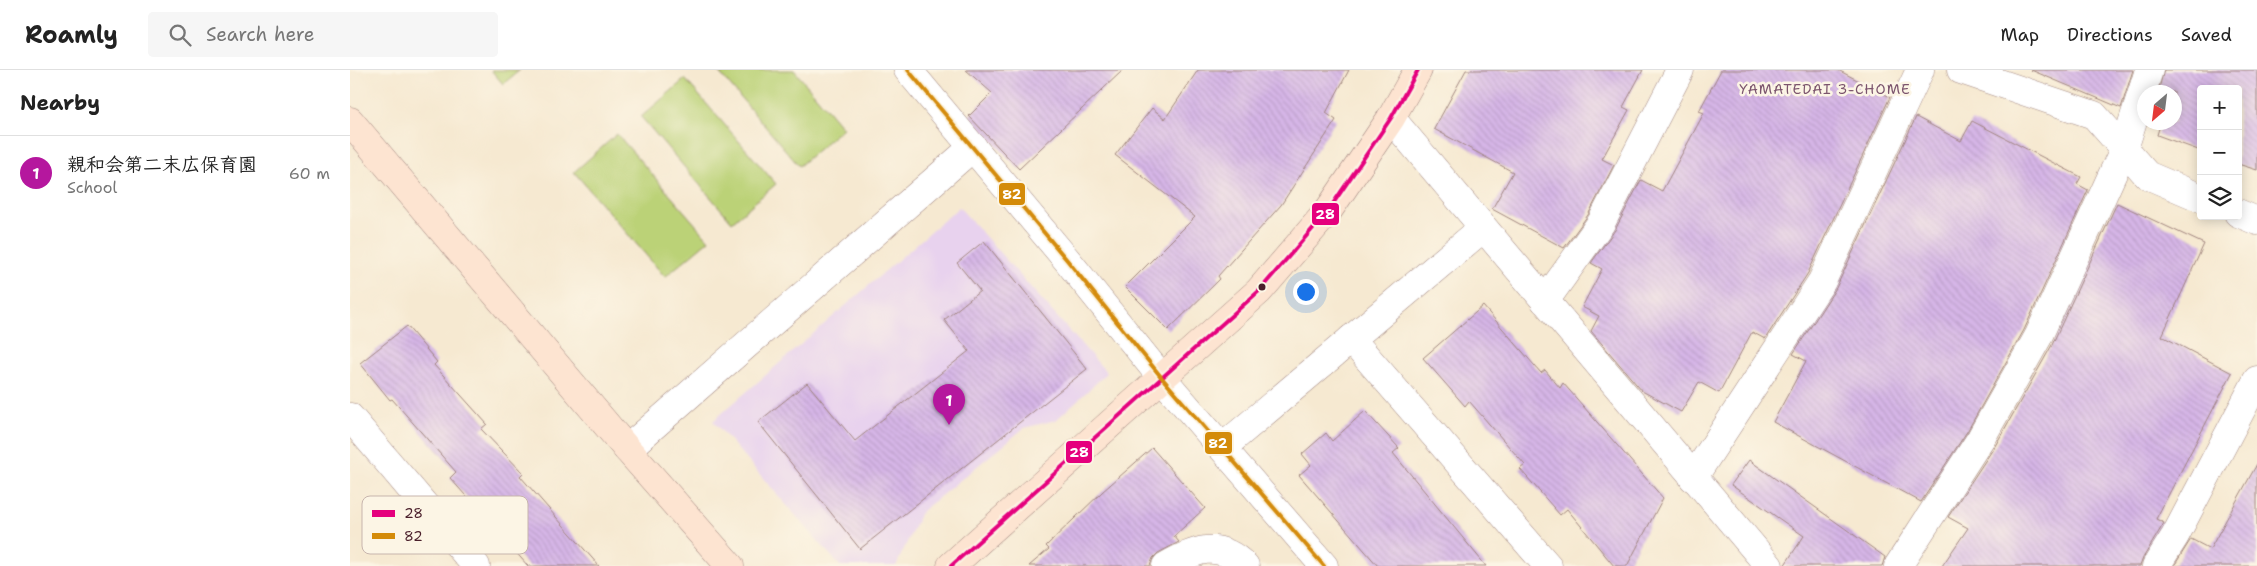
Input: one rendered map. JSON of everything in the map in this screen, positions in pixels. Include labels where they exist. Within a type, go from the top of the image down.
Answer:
[{"type":"street","points":[[908,70],[1162,378],[1324,566]]},
{"type":"street","points":[[951,566],[1259,291],[1328,211],[1391,118],[1418,70]]},
{"type":"street","points":[[1545,301],[1601,223],[1680,70]]},
{"type":"street","points":[[1693,478],[1822,281],[1920,70]]},
{"type":"street","points":[[1961,70],[2094,114],[2147,175],[2197,196]]},
{"type":"street","points":[[1898,566],[1981,438],[2038,337],[2124,149],[2149,70]]},
{"type":"street","points":[[1391,118],[1769,566]]},
{"type":"street","points":[[350,121],[628,449],[730,566]]},
{"type":"street","points":[[628,449],[973,147]]},
{"type":"street","points":[[2242,215],[2257,221]]},
{"type":"street","points":[[1223,447],[1483,228]]},
{"type":"street","points":[[1351,339],[1548,566]]},
{"type":"street","points":[[2156,566],[2250,412],[2257,380]]},
{"type":"street","points":[[350,417],[417,496]]},
{"type":"street","points":[[1166,566],[1192,551],[1216,549],[1238,558],[1245,566]]},
{"type":"street","points":[[466,554],[476,566]]},
{"type":"shaded area","points":[[959,207],[1107,373],[1056,420],[1024,428],[921,512],[896,566],[840,566],[713,421]]},
{"type":"green space","points":[[491,70],[520,70],[503,84]]},
{"type":"green space","points":[[717,70],[794,70],[843,128],[799,166]]},
{"type":"green space","points":[[685,79],[776,184],[732,222],[641,117]]},
{"type":"green space","points":[[617,134],[709,240],[665,277],[574,172]]},
{"type":"building","points":[[966,70],[1123,70],[1019,169],[969,116],[992,93]]},
{"type":"building","points":[[1198,70],[1349,70],[1326,113],[1336,120],[1281,205],[1218,276],[1220,279],[1168,330],[1125,287],[1195,217],[1115,155],[1152,108],[1165,119]]},
{"type":"building","points":[[1466,70],[1643,70],[1623,107],[1629,110],[1602,159],[1614,165],[1588,215],[1564,248],[1492,209],[1513,172],[1434,129]]},
{"type":"building","points":[[1721,70],[1838,70],[1890,97],[1808,273],[1765,339],[1752,332],[1719,393],[1699,382],[1681,412],[1642,391],[1591,331],[1599,316],[1582,307],[1602,269],[1591,263],[1615,230],[1641,180],[1662,191],[1704,113],[1699,111]]},
{"type":"building","points":[[2031,70],[2133,70],[2121,108]]},
{"type":"building","points":[[2164,70],[2257,70],[2257,170],[2242,165],[2242,85],[2197,85],[2197,150],[2157,135],[2158,130],[2182,130],[2182,85],[2160,85]]},
{"type":"building","points":[[1916,117],[1961,141],[1972,121],[2081,177],[2077,184],[2088,190],[2024,330],[1968,430],[1921,502],[1773,422],[1806,361],[1793,354],[1836,288]]},
{"type":"building","points":[[2117,203],[2204,244],[2162,336],[2232,373],[2156,519],[2164,523],[2140,566],[1942,566],[1968,528],[1948,517],[1995,446],[2052,345]]},
{"type":"building","points":[[984,241],[1087,369],[860,549],[758,422],[807,383],[855,441],[969,351],[944,320],[980,291],[957,263]]},
{"type":"building","points":[[1483,306],[1541,373],[1545,370],[1560,388],[1563,383],[1663,498],[1627,566],[1614,566],[1567,509],[1560,515],[1520,469],[1525,465],[1469,401],[1465,406],[1423,358]]},
{"type":"building","points":[[407,326],[437,362],[434,365],[487,424],[481,429],[523,473],[520,476],[599,566],[528,566],[517,554],[528,554],[528,496],[466,496],[450,478],[456,472],[392,399],[390,400],[360,363]]},
{"type":"building","points":[[1365,411],[1399,448],[1393,453],[1486,566],[1378,566],[1299,475],[1311,465],[1302,454],[1326,433],[1332,441]]},
{"type":"building","points":[[1152,448],[1205,508],[1174,536],[1179,542],[1158,553],[1153,558],[1150,566],[1029,566],[1049,549],[1046,546],[1102,492]]},
{"type":"building","points":[[1749,460],[1885,557],[1882,566],[1784,566],[1804,536],[1731,485]]},
{"type":"building","points":[[2257,464],[2257,566],[2174,566],[2191,539],[2210,549]]},
{"type":"transit line","name":"82","points":[[908,70],[1067,260],[1162,378],[1324,566]]},
{"type":"transit line","name":"28","points":[[951,566],[1259,291],[1328,211],[1391,118],[1418,70]]},
{"type":"place","name":"親和会第二末広保育園","points":[[949,425]]},
{"type":"district","name":"YAMATEDAI 3-CHOME","points":[[1825,89]]}]
